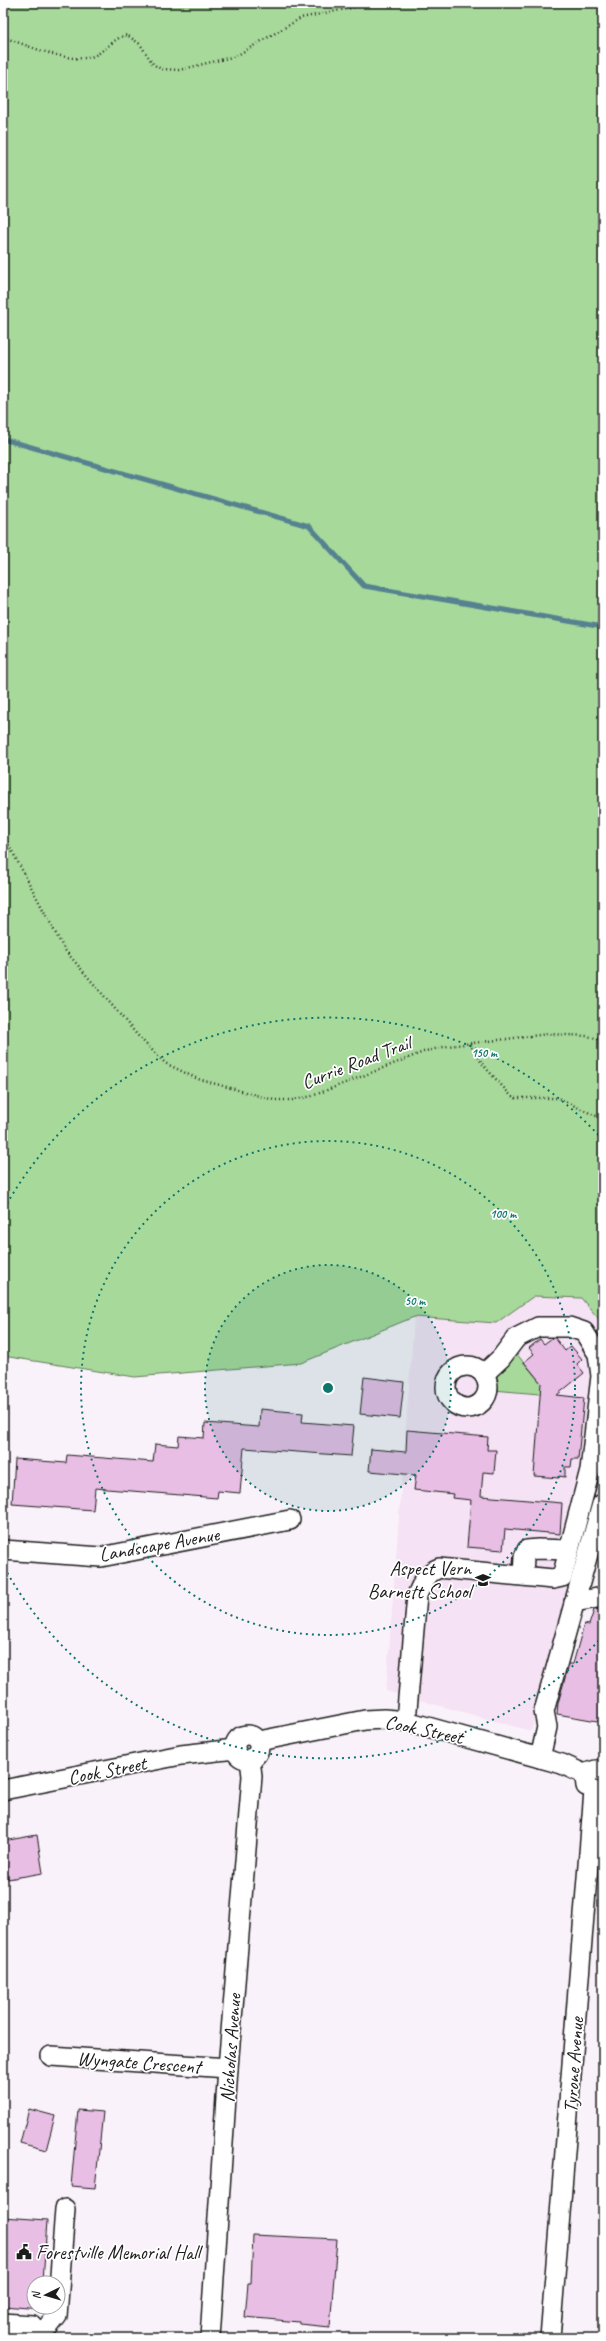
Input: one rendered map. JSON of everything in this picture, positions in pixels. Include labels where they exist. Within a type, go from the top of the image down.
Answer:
[{"type":"street","points":[[406,1721],[417,1595],[424,1580],[433,1570],[439,1568],[553,1579],[562,1577],[590,1470],[601,1376],[598,1354],[584,1332],[568,1327],[538,1327],[516,1338],[501,1358],[484,1374]]},
{"type":"street","points":[[540,1758],[547,1727],[544,1711],[574,1602],[600,1524],[602,1504]]},
{"type":"street","name":"Landscape Avenue","points":[[3,1550],[101,1557],[290,1520]]},
{"type":"street","points":[[523,1576],[524,1557],[527,1550],[538,1548],[569,1550]]},
{"type":"street","points":[[574,1602],[603,1596]]},
{"type":"street","name":"Cook Street","points":[[3,1790],[181,1755],[242,1754],[238,1738],[245,1734],[253,1736],[259,1741],[280,1735],[365,1720],[406,1721],[562,1764],[597,1782]]},
{"type":"street","name":"Nicholas Avenue","points":[[210,2338],[228,2068],[252,1776],[242,1754]]},
{"type":"street","name":"Tyrone Avenue","points":[[550,2338],[597,1782]]},
{"type":"street","name":"Wyngate Crescent","points":[[51,2056],[228,2068]]},
{"type":"street","points":[[3,2323],[32,2325],[37,2335],[49,2326],[57,2316],[65,2208]]},
{"type":"path","points":[[3,37],[73,59],[92,57],[120,36],[127,35],[140,44],[153,64],[161,69],[179,70],[236,56],[302,18],[351,8],[364,3]]},
{"type":"path","name":"Currie Road Trail","points":[[3,834],[64,949],[139,1037],[165,1062],[198,1079],[274,1100],[293,1100],[312,1096],[426,1050],[548,1034],[587,1036],[603,1040]]},
{"type":"path","points":[[469,1044],[484,1066],[513,1098],[558,1098],[596,1116],[603,1121]]},
{"type":"shaded area","name":"Aspect Vern Barnett School","points":[[534,1296],[581,1298],[603,1324],[603,1469],[531,1731],[386,1691],[414,1317],[496,1323]]},
{"type":"green space","points":[[3,3],[603,3],[603,1324],[581,1298],[534,1296],[496,1323],[414,1317],[301,1363],[135,1377],[3,1356]]},
{"type":"green space","points":[[515,1352],[551,1395],[493,1390],[495,1376]]},
{"type":"building","points":[[552,1338],[555,1338],[565,1351],[571,1346],[582,1359],[577,1364],[584,1373],[557,1395],[584,1398],[578,1459],[572,1459],[571,1467],[565,1467],[565,1477],[559,1476],[559,1478],[534,1476],[541,1383],[524,1362],[534,1354],[529,1348],[540,1339],[544,1344]]},
{"type":"building","points":[[364,1377],[404,1382],[400,1418],[360,1414]]},
{"type":"building","points":[[260,1409],[303,1413],[302,1422],[354,1426],[351,1456],[244,1448],[240,1493],[218,1491],[217,1498],[95,1488],[93,1510],[12,1504],[15,1459],[66,1463],[67,1455],[153,1462],[155,1444],[178,1446],[179,1436],[204,1438],[205,1423],[259,1427]]},
{"type":"building","points":[[407,1430],[488,1437],[487,1450],[496,1450],[494,1473],[483,1472],[481,1496],[562,1503],[560,1534],[505,1529],[503,1550],[467,1547],[471,1500],[453,1498],[454,1494],[414,1490],[416,1475],[369,1471],[371,1449],[406,1452]]},
{"type":"building","points":[[603,1608],[603,1722],[557,1714],[558,1703],[569,1664],[573,1664],[584,1624],[589,1625],[594,1610]]},
{"type":"building","points":[[37,1835],[43,1873],[8,1879],[3,1841]]},
{"type":"building","points":[[29,2109],[55,2116],[46,2150],[20,2143]]},
{"type":"building","points":[[78,2110],[103,2112],[95,2188],[71,2186]]},
{"type":"building","name":"Forestville Memorial Hall","points":[[3,2217],[47,2220],[44,2275],[26,2275],[26,2308],[3,2306]]},
{"type":"building","points":[[253,2235],[337,2239],[330,2327],[299,2324],[299,2322],[245,2317],[248,2284],[251,2284]]},
{"type":"waterway","points":[[3,439],[309,526],[364,586],[603,627]]},
{"type":"place","name":"Aspect Vern Barnett School","points":[[483,1580]]},
{"type":"place","name":"Forestville Memorial Hall","points":[[24,2252]]}]
